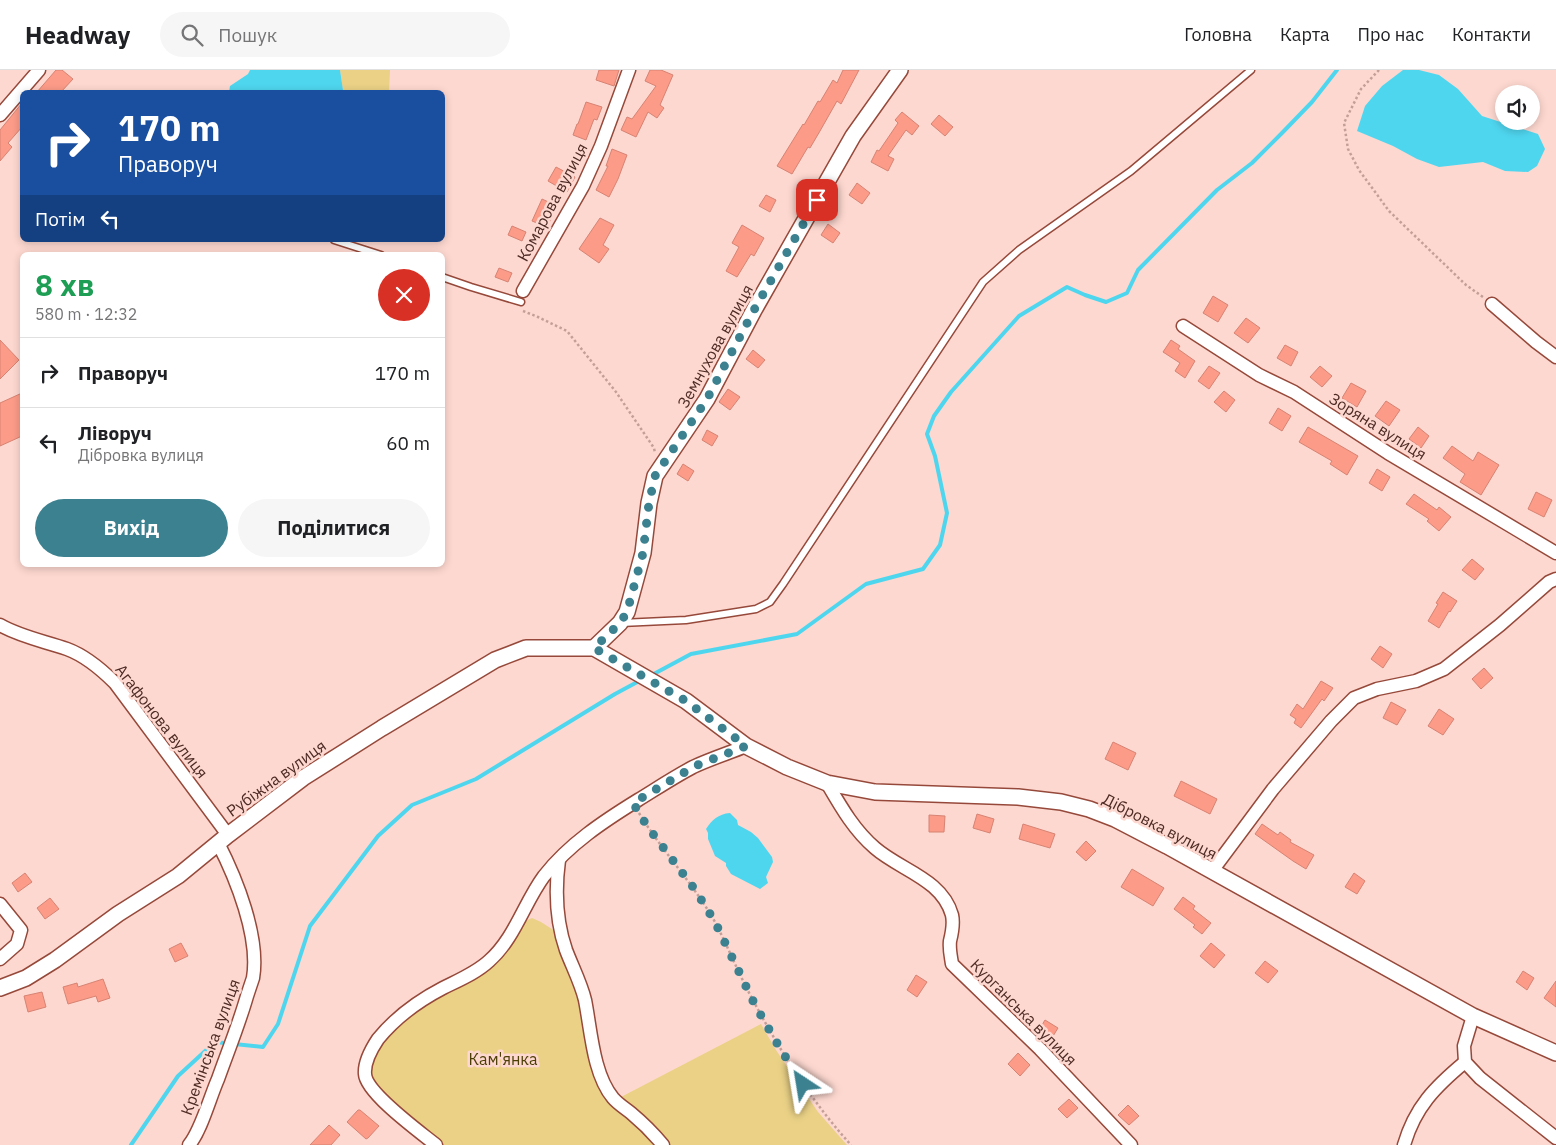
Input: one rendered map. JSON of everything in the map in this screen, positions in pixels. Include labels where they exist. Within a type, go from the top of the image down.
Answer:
[{"type":"street","points":[[22,90],[39,70]]},
{"type":"street","name":"Комарова вулиця","points":[[521,300],[583,186],[629,70]]},
{"type":"street","name":"Земнухова вулиця","points":[[594,648],[620,623],[627,612],[643,553],[649,503],[655,476],[707,399],[754,310],[853,136],[900,70]]},
{"type":"street","points":[[0,115],[20,92]]},
{"type":"street","points":[[1492,304],[1556,357]]},
{"type":"street","name":"Зоряна вулиця","points":[[1183,326],[1259,375],[1294,392],[1388,453],[1556,553]]},
{"type":"street","points":[[1212,871],[1273,789],[1331,721],[1354,698],[1377,689],[1416,681],[1444,669],[1549,582],[1556,579]]},
{"type":"street","name":"Агафонова вулиця","points":[[0,626],[15,634],[67,650],[85,658],[101,669],[115,683],[223,839]]},
{"type":"street","name":"Рубіжна вулиця","points":[[0,988],[26,978],[55,960],[118,914],[178,876],[303,778],[495,660],[526,648],[594,648]]},
{"type":"street","name":"Дібровка вулиця","points":[[594,648],[686,701],[746,746],[787,767],[827,783],[875,792],[1018,796],[1061,802],[1089,809],[1115,819],[1473,1016],[1556,1053]]},
{"type":"street","points":[[436,1145],[373,1091],[367,1083],[365,1074],[370,1053],[386,1029],[410,1008],[483,967],[510,935],[532,894],[545,875],[597,826],[695,766],[746,746]]},
{"type":"street","name":"Курганська вулиця","points":[[827,783],[860,834],[876,849],[924,878],[946,902],[952,915],[953,932],[950,943],[952,964],[1040,1049],[1130,1145]]},
{"type":"street","name":"Кремінська вулиця","points":[[189,1145],[200,1125],[228,1052],[253,978],[254,958],[251,933],[223,839]]},
{"type":"street","points":[[559,860],[556,881],[558,915],[565,947],[584,998],[599,1069],[605,1086],[614,1099],[651,1130],[663,1145]]},
{"type":"street","points":[[0,904],[22,930],[17,944],[0,959]]},
{"type":"street","points":[[1473,1016],[1464,1046],[1465,1062],[1480,1078],[1556,1138]]},
{"type":"street","points":[[1404,1145],[1412,1122],[1424,1102],[1446,1078],[1465,1062]]},
{"type":"lane","points":[[620,623],[686,620],[756,609],[770,602],[983,282],[1019,250],[1130,171],[1251,70]]},
{"type":"lane","points":[[340,242],[372,252]]},
{"type":"lane","points":[[445,278],[471,288],[521,300]]},
{"type":"path","points":[[1379,70],[1361,89],[1344,123],[1348,149],[1358,170],[1389,211],[1466,285],[1492,304]]},
{"type":"path","points":[[521,300],[518,310],[538,317],[567,332],[616,392],[654,448],[660,469]]},
{"type":"path","points":[[633,803],[693,887],[715,922],[752,998],[781,1050],[833,1125],[851,1145]]},
{"type":"green space","points":[[340,70],[390,70],[389,90],[343,90]]},
{"type":"green space","name":"Кам'янка","points":[[532,918],[555,931],[579,1000],[607,1098],[621,1097],[761,1024],[776,1050],[818,1112],[847,1145],[441,1145],[372,1086],[370,1073],[378,1048],[404,1018],[451,988],[523,922]]},
{"type":"water","points":[[250,70],[340,70],[343,90],[229,90],[230,86],[248,74]]},
{"type":"water","points":[[1403,70],[1419,70],[1439,75],[1458,89],[1482,116],[1495,120],[1495,130],[1526,130],[1538,134],[1545,149],[1537,166],[1528,172],[1505,171],[1483,162],[1439,167],[1417,159],[1393,146],[1357,131],[1365,106],[1382,86]]},
{"type":"water","points":[[730,813],[737,820],[738,825],[758,838],[772,857],[773,862],[766,877],[768,883],[760,889],[731,874],[726,863],[715,856],[708,839],[706,829],[711,823],[719,816]]},
{"type":"building","points":[[56,70],[62,70],[73,79],[63,90],[39,90]]},
{"type":"building","points":[[599,70],[619,70],[614,86],[596,80]]},
{"type":"building","points":[[650,70],[661,70],[673,75],[660,105],[664,108],[657,118],[648,112],[636,137],[621,130],[627,117],[632,119],[656,86],[645,81]]},
{"type":"building","points":[[843,70],[859,70],[841,104],[837,101],[810,148],[808,147],[792,174],[777,166],[818,101],[820,102],[833,80],[837,83]]},
{"type":"building","points":[[586,102],[602,107],[597,120],[594,119],[586,140],[573,135]]},
{"type":"building","points":[[20,105],[20,129],[8,143],[12,147],[0,161],[0,130]]},
{"type":"building","points":[[902,112],[919,126],[912,135],[906,130],[888,156],[894,159],[888,171],[871,162],[877,150],[879,151],[898,123],[895,120]]},
{"type":"building","points":[[939,115],[953,127],[945,136],[931,124]]},
{"type":"building","points":[[612,149],[627,155],[609,197],[596,190],[608,166],[606,166]]},
{"type":"building","points":[[556,167],[575,177],[567,192],[548,181]]},
{"type":"building","points":[[857,183],[870,193],[862,204],[849,195]]},
{"type":"building","points":[[766,195],[776,200],[770,212],[759,206]]},
{"type":"building","points":[[542,199],[557,206],[547,227],[532,221]]},
{"type":"building","points":[[600,218],[614,225],[603,245],[609,249],[599,263],[579,249]]},
{"type":"building","points":[[828,224],[840,233],[833,243],[821,235]]},
{"type":"building","points":[[742,225],[764,238],[754,256],[751,254],[737,277],[726,271],[739,247],[732,243]]},
{"type":"building","points":[[512,226],[526,232],[522,241],[508,235]]},
{"type":"building","points":[[499,268],[512,273],[508,282],[495,277]]},
{"type":"building","points":[[1213,296],[1228,305],[1218,322],[1203,313]]},
{"type":"building","points":[[1246,318],[1260,328],[1248,343],[1234,333]]},
{"type":"building","points":[[0,340],[19,360],[0,379]]},
{"type":"building","points":[[1171,340],[1180,346],[1178,349],[1195,361],[1185,378],[1175,371],[1180,363],[1163,352]]},
{"type":"building","points":[[1285,345],[1298,352],[1291,366],[1277,358]]},
{"type":"building","points":[[753,350],[765,360],[758,368],[746,359]]},
{"type":"building","points":[[1209,366],[1220,373],[1209,389],[1198,381]]},
{"type":"building","points":[[1320,366],[1332,376],[1322,387],[1310,377]]},
{"type":"building","points":[[1351,383],[1366,391],[1357,407],[1342,398]]},
{"type":"building","points":[[728,389],[740,397],[730,410],[719,402]]},
{"type":"building","points":[[1224,391],[1235,400],[1226,412],[1214,402]]},
{"type":"building","points":[[20,394],[20,437],[0,446],[0,403]]},
{"type":"building","points":[[1386,401],[1400,410],[1389,426],[1375,416]]},
{"type":"building","points":[[1278,408],[1291,416],[1282,431],[1269,423]]},
{"type":"building","points":[[1308,427],[1358,456],[1347,475],[1330,464],[1332,461],[1299,442]]},
{"type":"building","points":[[1418,427],[1429,436],[1421,448],[1409,439]]},
{"type":"building","points":[[707,430],[718,436],[712,446],[702,440]]},
{"type":"building","points":[[1452,446],[1473,461],[1478,452],[1499,465],[1481,495],[1460,482],[1465,474],[1443,458]]},
{"type":"building","points":[[683,464],[694,471],[688,481],[677,474]]},
{"type":"building","points":[[1377,469],[1390,477],[1382,491],[1369,483]]},
{"type":"building","points":[[1536,492],[1552,500],[1544,517],[1528,509]]},
{"type":"building","points":[[1414,494],[1437,510],[1439,507],[1451,517],[1439,531],[1427,521],[1429,519],[1406,504]]},
{"type":"building","points":[[1472,559],[1484,569],[1475,580],[1462,570]]},
{"type":"building","points":[[1443,592],[1457,601],[1439,628],[1428,621]]},
{"type":"building","points":[[1380,646],[1392,654],[1383,668],[1371,659]]},
{"type":"building","points":[[1484,668],[1493,678],[1481,689],[1472,679]]},
{"type":"building","points":[[1321,681],[1333,688],[1324,701],[1322,699],[1301,728],[1294,723],[1296,719],[1290,715],[1297,704],[1303,709]]},
{"type":"building","points":[[1391,702],[1406,710],[1397,725],[1383,718]]},
{"type":"building","points":[[1439,709],[1454,719],[1443,735],[1428,726]]},
{"type":"building","points":[[1113,742],[1136,753],[1128,770],[1105,759]]},
{"type":"building","points":[[1181,781],[1217,799],[1210,814],[1174,796]]},
{"type":"building","points":[[977,814],[994,819],[990,833],[973,828]]},
{"type":"building","points":[[929,815],[945,816],[944,832],[929,832]]},
{"type":"building","points":[[1023,824],[1055,834],[1050,848],[1019,839]]},
{"type":"building","points":[[1262,824],[1278,835],[1280,832],[1291,840],[1290,842],[1314,855],[1306,869],[1255,834]]},
{"type":"building","points":[[1086,841],[1096,851],[1086,861],[1076,852]]},
{"type":"building","points":[[1132,869],[1164,888],[1153,906],[1121,887]]},
{"type":"building","points":[[25,873],[32,882],[18,892],[12,883]]},
{"type":"building","points":[[1354,873],[1365,881],[1357,894],[1345,887]]},
{"type":"building","points":[[1183,897],[1195,906],[1193,909],[1211,923],[1202,934],[1193,927],[1195,925],[1174,909]]},
{"type":"building","points":[[50,898],[59,909],[45,919],[37,908]]},
{"type":"building","points":[[181,943],[188,956],[175,962],[169,949]]},
{"type":"building","points":[[1211,943],[1225,955],[1214,968],[1200,956]]},
{"type":"building","points":[[1265,961],[1278,971],[1268,983],[1255,973]]},
{"type":"building","points":[[1523,971],[1534,978],[1527,990],[1516,982]]},
{"type":"building","points":[[916,975],[927,982],[917,997],[907,990]]},
{"type":"building","points":[[103,979],[110,998],[98,1002],[96,996],[68,1004],[63,987],[77,983],[78,987]]},
{"type":"building","points":[[1556,981],[1556,1007],[1544,998]]},
{"type":"building","points":[[42,992],[46,1007],[28,1012],[24,996]]},
{"type":"building","points":[[1045,1020],[1058,1028],[1050,1041],[1037,1033]]},
{"type":"building","points":[[1018,1053],[1030,1065],[1020,1076],[1008,1064]]},
{"type":"building","points":[[1069,1099],[1078,1108],[1067,1118],[1058,1109]]},
{"type":"building","points":[[1128,1105],[1139,1116],[1129,1125],[1118,1115]]},
{"type":"building","points":[[358,1110],[379,1126],[366,1139],[347,1122]]},
{"type":"building","points":[[329,1125],[340,1135],[331,1145],[310,1145]]},
{"type":"waterway","points":[[650,676],[691,654],[797,634],[866,584],[923,569],[940,545],[947,513],[935,456],[927,434],[934,416],[951,392],[1019,316],[1067,287],[1106,302],[1127,293],[1138,270],[1217,190],[1252,163],[1282,133],[1312,102],[1337,70]]},
{"type":"waterway","points":[[131,1145],[178,1076],[215,1042],[263,1047],[278,1024],[310,926],[378,836],[412,805],[476,779],[641,680]]},
{"type":"route","points":[[803,1084],[755,1005],[715,922],[693,887],[647,826],[633,803],[695,766],[746,746],[686,701],[594,648],[620,623],[627,612],[643,553],[649,503],[655,476],[707,399],[754,310],[817,200]]}]
